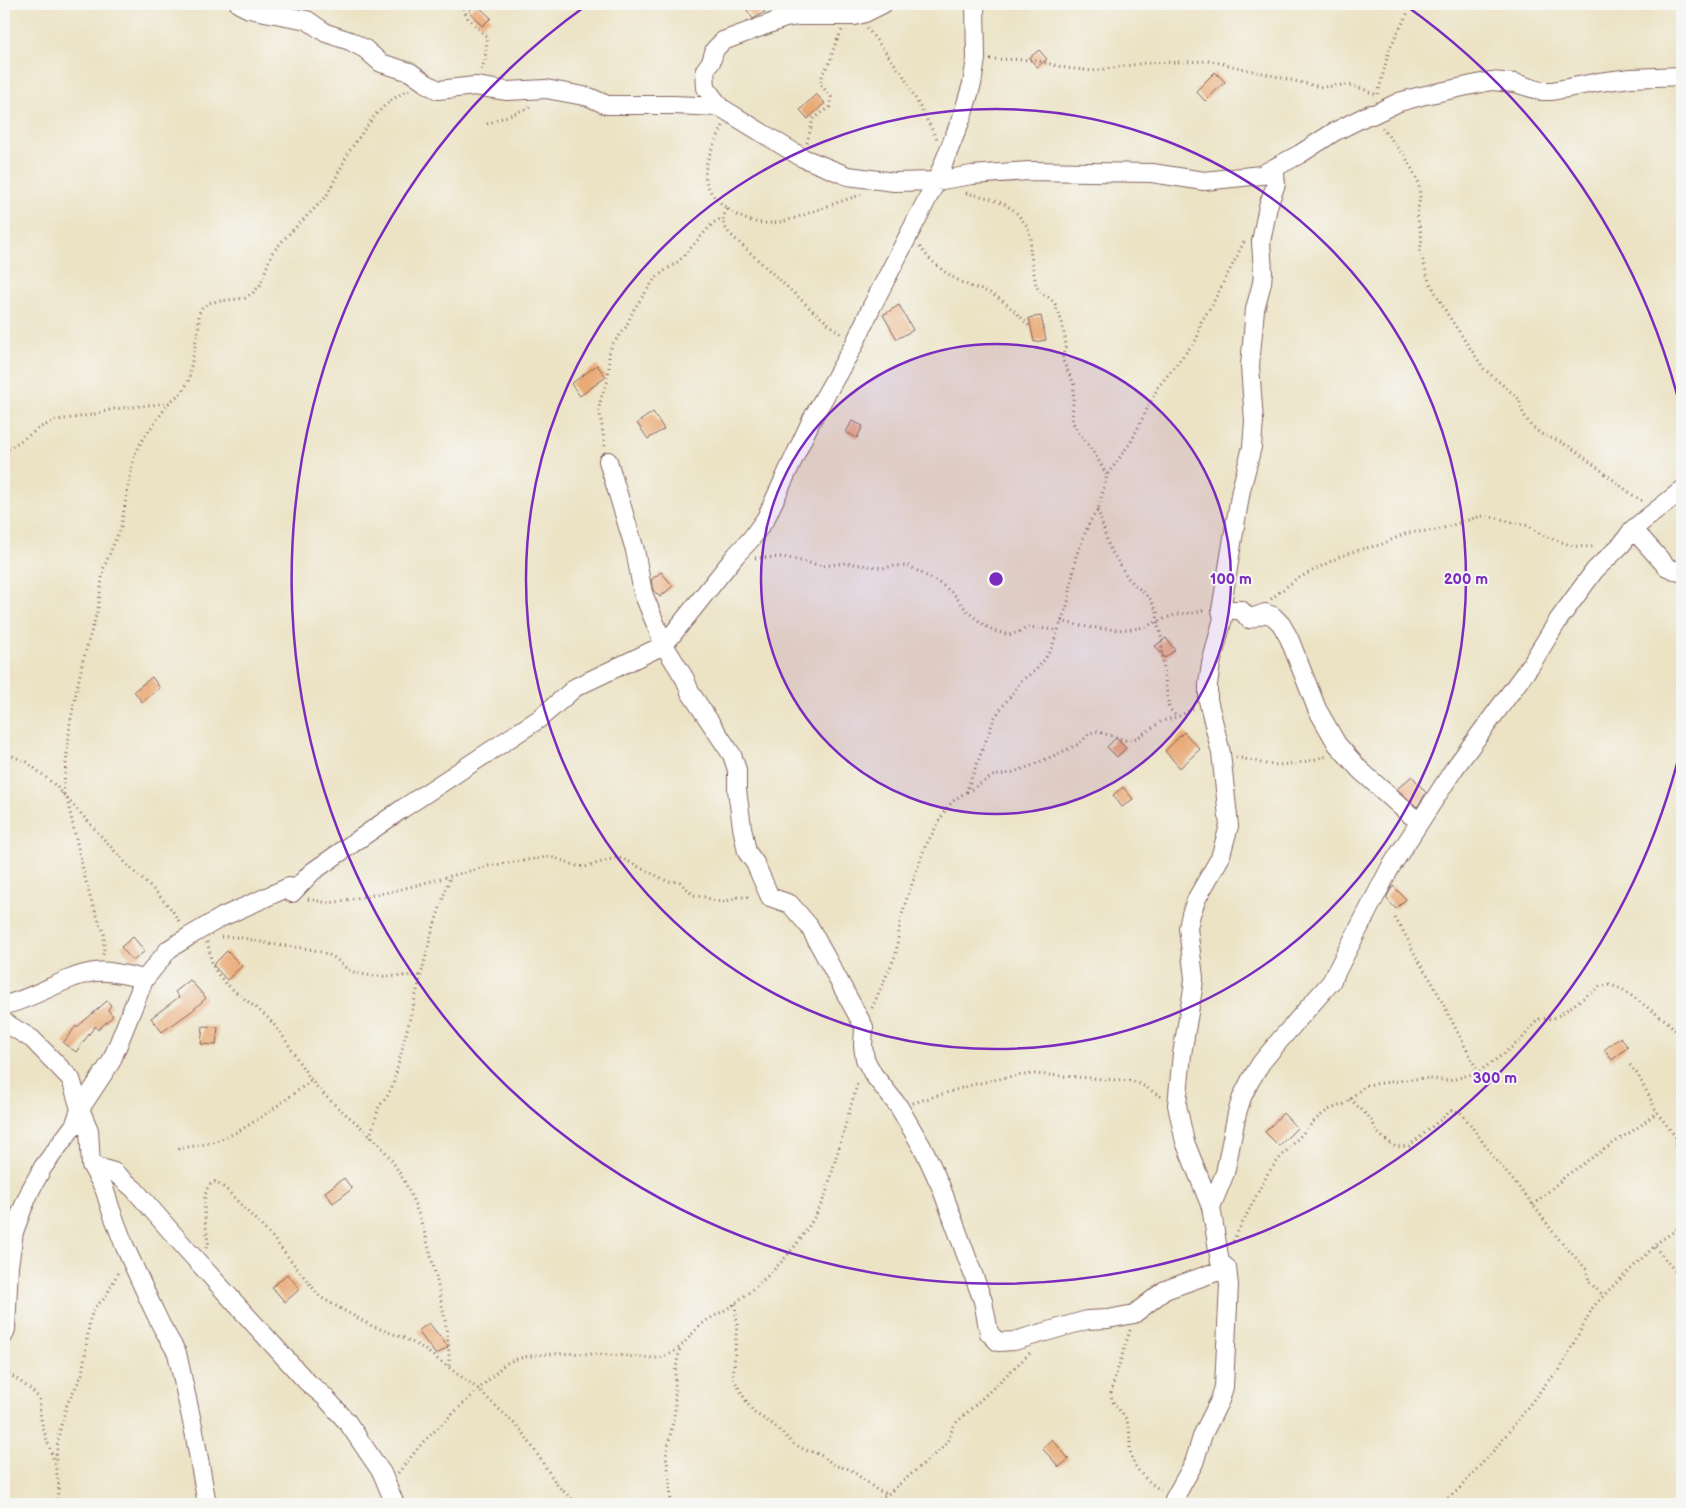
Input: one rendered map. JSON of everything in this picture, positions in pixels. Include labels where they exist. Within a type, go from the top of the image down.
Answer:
[{"type":"street","points":[[239,4],[249,9],[307,20],[326,34],[350,41],[365,49],[382,63],[410,72],[438,90],[475,86],[507,91],[546,89],[589,97],[607,105],[673,105],[720,108]]},
{"type":"street","points":[[883,4],[865,13],[851,16],[798,16],[773,22],[723,40],[715,49],[705,70],[706,88],[720,108],[803,158],[848,176],[894,182],[936,181],[972,175],[1029,171],[1152,173],[1204,181],[1275,174],[1276,184],[1268,206],[1261,242],[1262,283],[1255,309],[1250,366],[1254,421],[1252,447],[1241,490],[1221,610],[1223,618],[1211,664],[1208,684],[1208,700],[1221,753],[1229,826],[1220,858],[1197,898],[1188,928],[1194,989],[1180,1064],[1177,1105],[1185,1142],[1210,1207],[1229,1285],[1224,1386],[1220,1400],[1203,1434],[1194,1463],[1174,1502]]},
{"type":"street","points":[[4,1336],[9,1266],[14,1232],[31,1189],[43,1167],[75,1124],[80,1109],[111,1062],[144,979],[169,949],[203,937],[222,917],[289,887],[292,893],[312,872],[402,809],[539,719],[576,687],[664,646],[751,539],[766,518],[812,419],[854,345],[947,156],[972,84],[976,59],[975,4]]},
{"type":"street","points":[[1261,175],[1300,154],[1334,132],[1399,102],[1421,96],[1491,81],[1515,83],[1552,92],[1599,82],[1631,78],[1682,76]]},
{"type":"street","points":[[608,462],[635,550],[642,593],[664,646],[685,679],[690,692],[732,755],[737,770],[740,808],[747,852],[755,863],[770,896],[790,904],[809,926],[864,1027],[863,1046],[865,1059],[873,1074],[899,1107],[925,1152],[941,1187],[984,1301],[989,1333],[992,1338],[998,1342],[1014,1342],[1080,1322],[1134,1314],[1165,1290],[1224,1265]]},
{"type":"street","points":[[1210,1207],[1225,1173],[1237,1113],[1250,1081],[1261,1063],[1330,982],[1382,882],[1454,769],[1530,666],[1559,619],[1595,570],[1622,544],[1633,529],[1682,490]]},
{"type":"street","points":[[1633,529],[1667,567],[1682,572]]},
{"type":"street","points":[[1221,610],[1241,610],[1249,620],[1265,612],[1273,616],[1281,624],[1289,638],[1317,709],[1337,744],[1348,758],[1420,821]]},
{"type":"street","points":[[4,1005],[15,1003],[94,972],[106,972],[144,979]]},
{"type":"street","points":[[4,1022],[32,1038],[71,1078],[80,1109],[89,1130],[91,1165],[104,1188],[125,1247],[161,1325],[177,1353],[194,1430],[207,1504]]},
{"type":"street","points":[[91,1165],[114,1172],[134,1189],[306,1381],[325,1397],[348,1423],[382,1473],[395,1504]]},
{"type":"path","points":[[461,4],[468,18],[487,37],[484,60],[475,86]]},
{"type":"path","points":[[1412,4],[1390,50],[1371,114],[1405,156],[1418,183],[1420,198],[1417,216],[1422,239],[1420,251],[1429,281],[1448,315],[1484,369],[1519,399],[1523,413],[1531,426],[1541,434],[1559,441],[1576,451],[1634,496],[1658,510]]},
{"type":"path","points":[[803,158],[813,119],[830,107],[831,97],[820,84],[823,73],[830,62],[834,46],[851,16],[866,27],[903,75],[947,156]]},
{"type":"path","points":[[976,59],[1034,60],[1066,68],[1093,71],[1145,63],[1211,61],[1316,86],[1356,86],[1378,95]]},
{"type":"path","points":[[63,794],[70,724],[75,698],[98,609],[103,570],[121,526],[134,456],[143,439],[170,403],[183,391],[188,382],[200,313],[203,306],[212,302],[244,298],[254,293],[260,285],[272,253],[326,197],[350,150],[375,115],[404,92],[413,90]]},
{"type":"path","points":[[720,108],[726,116],[706,161],[705,172],[708,187],[715,199],[746,221],[764,223],[795,219],[829,205],[865,194]]},
{"type":"path","points":[[963,192],[989,198],[1004,204],[1015,211],[1027,226],[1031,238],[1030,250],[1036,285],[1040,293],[1050,298],[1055,304],[1062,322],[1066,345],[1062,359],[1074,384],[1072,420],[1099,460],[1107,476]]},
{"type":"path","points":[[608,462],[599,408],[607,383],[609,354],[612,345],[626,327],[634,309],[654,280],[679,262],[713,223],[722,218],[727,209]]},
{"type":"path","points":[[722,218],[723,226],[731,235],[810,309],[854,345]]},
{"type":"path","points":[[966,792],[995,718],[1021,681],[1036,670],[1045,660],[1052,647],[1068,603],[1076,556],[1090,521],[1098,510],[1107,476],[1131,442],[1158,388],[1196,339],[1201,322],[1212,305],[1246,239]]},
{"type":"path","points":[[919,246],[941,269],[953,278],[989,293],[1013,310],[1031,328]]},
{"type":"path","points":[[4,452],[41,427],[57,420],[92,415],[113,409],[170,403]]},
{"type":"path","points":[[1098,510],[1109,547],[1128,578],[1150,599],[1156,612],[1161,635],[1169,708],[1177,717]]},
{"type":"path","points":[[1249,620],[1280,591],[1339,557],[1408,533],[1437,530],[1480,516],[1529,526],[1542,535],[1580,547],[1589,548],[1622,544]]},
{"type":"path","points":[[736,556],[762,559],[783,557],[823,566],[846,564],[883,568],[909,566],[939,583],[952,593],[968,612],[984,625],[995,630],[1010,635],[1029,626],[1058,630]]},
{"type":"path","points":[[1061,621],[1072,625],[1137,628],[1180,614],[1197,614],[1209,608],[1221,610]]},
{"type":"path","points":[[4,612],[6,620],[6,659],[4,672]]},
{"type":"path","points":[[864,1027],[896,954],[900,922],[925,847],[953,800],[993,776],[1011,773],[1031,766],[1080,744],[1090,733],[1096,731],[1125,740],[1137,738],[1162,721],[1177,717],[1208,700]]},
{"type":"path","points":[[4,751],[37,768],[67,798],[130,868],[172,910],[203,937],[213,966],[221,978],[269,1020],[312,1080],[333,1104],[382,1148],[397,1168],[418,1211],[431,1257],[450,1347],[449,1367]]},
{"type":"path","points":[[1221,753],[1268,764],[1297,763],[1333,754],[1348,758]]},
{"type":"path","points":[[67,798],[85,878],[104,934],[104,952],[94,972]]},
{"type":"path","points":[[292,893],[313,901],[336,902],[394,891],[488,866],[547,857],[585,867],[615,858],[623,859],[667,881],[680,882],[692,895],[705,897],[715,902],[729,902],[745,896],[770,896]]},
{"type":"path","points":[[370,1137],[379,1106],[393,1086],[432,932],[450,877]]},
{"type":"path","points":[[1395,918],[1432,982],[1478,1072]]},
{"type":"path","points":[[219,938],[228,936],[244,938],[330,955],[349,970],[365,974],[389,976],[422,975]]},
{"type":"path","points":[[1224,1265],[1268,1172],[1315,1120],[1328,1110],[1344,1104],[1366,1085],[1423,1078],[1449,1081],[1478,1072],[1521,1040],[1536,1022],[1562,1014],[1600,986],[1610,985],[1622,989],[1669,1023],[1682,1038]]},
{"type":"path","points":[[387,1486],[423,1442],[504,1365],[514,1358],[556,1353],[658,1358],[674,1354],[704,1322],[735,1304],[784,1260],[797,1245],[819,1210],[826,1193],[865,1059]]},
{"type":"path","points":[[1630,1064],[1638,1075],[1656,1112],[1676,1139],[1675,1147],[1682,1152]]},
{"type":"path","points":[[899,1107],[975,1084],[1013,1076],[1035,1074],[1132,1081],[1177,1105]]},
{"type":"path","points":[[178,1149],[218,1140],[242,1128],[281,1104],[312,1080]]},
{"type":"path","points":[[1350,1099],[1370,1118],[1378,1133],[1396,1147],[1409,1146],[1451,1111],[1460,1112],[1556,1236],[1587,1270],[1590,1282],[1603,1296]]},
{"type":"path","points":[[1533,1205],[1567,1175],[1640,1126],[1656,1112]]},
{"type":"path","points":[[198,1261],[208,1243],[204,1204],[206,1191],[210,1184],[215,1182],[225,1188],[273,1238],[320,1297],[372,1326],[404,1338],[421,1347],[478,1389],[522,1431],[558,1486],[577,1504]]},
{"type":"path","points":[[1440,1504],[1457,1490],[1496,1448],[1548,1381],[1559,1371],[1593,1307],[1655,1247],[1682,1226]]},
{"type":"path","points":[[55,1464],[59,1433],[67,1404],[82,1375],[90,1320],[95,1307],[105,1298],[114,1284],[123,1262],[125,1247]]},
{"type":"path","points":[[1655,1247],[1682,1279]]},
{"type":"path","points":[[735,1304],[737,1323],[733,1378],[749,1406],[794,1444],[804,1450],[819,1454],[836,1466],[850,1469],[877,1490],[888,1494]]},
{"type":"path","points":[[1134,1314],[1111,1397],[1114,1405],[1124,1415],[1128,1423],[1130,1450],[1137,1469],[1174,1502]]},
{"type":"path","points":[[671,1504],[666,1456],[675,1411],[675,1373],[680,1347]]},
{"type":"path","points":[[871,1504],[888,1494],[942,1448],[949,1440],[953,1427],[957,1422],[1032,1351]]},
{"type":"path","points":[[4,1372],[11,1375],[40,1399],[41,1420],[55,1464],[59,1486],[56,1504]]},
{"type":"building","points":[[476,4],[491,18],[482,26],[469,11]]},
{"type":"building","points":[[743,4],[760,4],[765,12],[753,19]]},
{"type":"building","points":[[1039,50],[1047,59],[1037,67],[1029,58]]},
{"type":"building","points":[[1215,72],[1225,82],[1205,101],[1196,91]]},
{"type":"building","points":[[816,94],[825,103],[808,119],[800,110]]},
{"type":"building","points":[[899,305],[913,330],[897,339],[883,315]]},
{"type":"building","points":[[1041,316],[1046,340],[1034,342],[1029,318]]},
{"type":"building","points":[[597,365],[606,377],[580,396],[571,384]]},
{"type":"building","points":[[653,412],[664,429],[648,439],[637,423]]},
{"type":"building","points":[[852,421],[863,426],[857,438],[846,432]]},
{"type":"building","points":[[661,572],[673,586],[660,597],[653,590],[651,580]]},
{"type":"building","points":[[1166,638],[1175,650],[1165,658],[1155,646]]},
{"type":"building","points":[[152,677],[160,688],[142,702],[134,691]]},
{"type":"building","points":[[1184,732],[1200,749],[1180,768],[1165,751]]},
{"type":"building","points":[[1116,738],[1126,748],[1117,757],[1107,747]]},
{"type":"building","points":[[1412,776],[1426,793],[1417,807],[1397,789]]},
{"type":"building","points":[[1123,787],[1133,799],[1122,807],[1113,795]]},
{"type":"building","points":[[1393,886],[1406,899],[1396,909],[1386,898]]},
{"type":"building","points":[[133,937],[145,951],[133,961],[121,947]]},
{"type":"building","points":[[227,951],[242,966],[227,980],[213,965]]},
{"type":"building","points":[[190,980],[206,998],[192,1011],[162,1032],[151,1018],[179,997],[175,992]]},
{"type":"building","points":[[107,1001],[111,1005],[108,1010],[113,1016],[98,1030],[95,1026],[76,1052],[63,1043],[76,1026]]},
{"type":"building","points":[[203,1026],[218,1027],[216,1045],[201,1044]]},
{"type":"building","points":[[1620,1037],[1628,1047],[1612,1060],[1604,1050]]},
{"type":"building","points":[[1283,1113],[1297,1128],[1279,1146],[1265,1132]]},
{"type":"building","points":[[344,1178],[352,1189],[333,1203],[325,1192]]},
{"type":"building","points":[[287,1274],[300,1289],[285,1302],[272,1287]]},
{"type":"building","points":[[429,1323],[448,1347],[436,1355],[418,1331]]},
{"type":"building","points":[[1052,1439],[1069,1459],[1059,1467],[1042,1448]]}]
